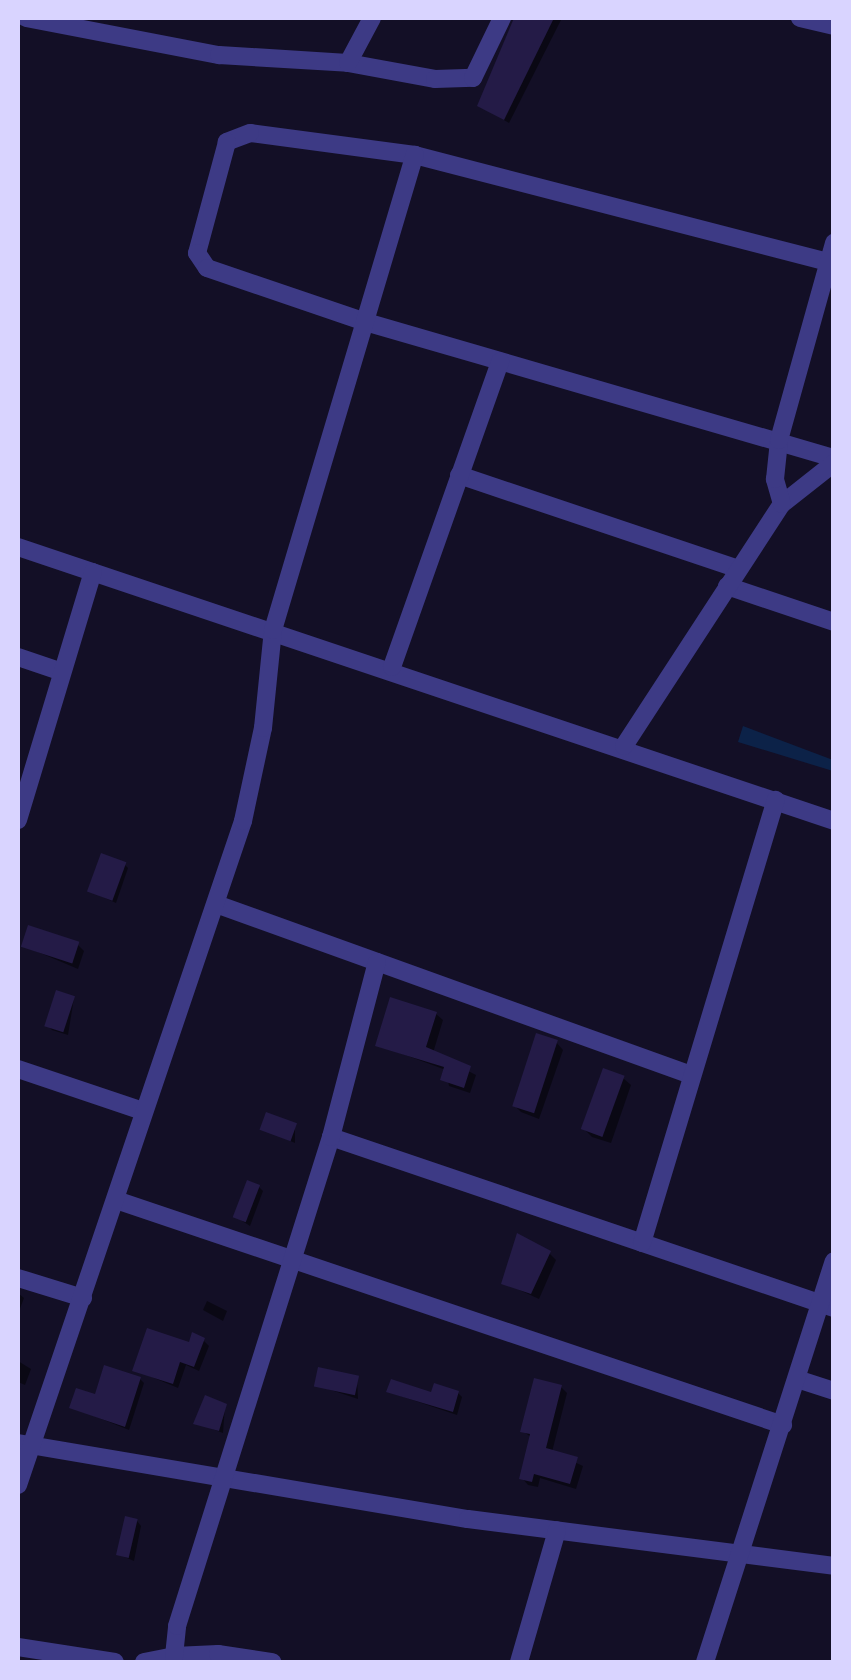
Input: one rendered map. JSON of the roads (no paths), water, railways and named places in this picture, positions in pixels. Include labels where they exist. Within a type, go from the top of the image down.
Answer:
[{"type":"street","points":[[26,18],[73,22],[219,55],[348,64],[435,78],[473,78],[502,18]]},
{"type":"street","points":[[348,64],[372,18]]},
{"type":"street","points":[[800,18],[834,26]]},
{"type":"street","points":[[624,746],[782,504],[834,461],[778,440],[369,323],[198,261],[227,142],[250,133],[415,155],[828,262]]},
{"type":"street","points":[[18,1486],[24,1444],[82,1298],[216,904],[254,776],[273,630],[369,323],[415,155]]},
{"type":"street","points":[[782,504],[775,479],[778,440],[834,243]]},
{"type":"street","points":[[392,667],[500,362]]},
{"type":"street","points":[[459,475],[739,569]]},
{"type":"street","points":[[18,547],[392,667],[834,821]]},
{"type":"street","points":[[18,820],[93,572]]},
{"type":"street","points":[[727,586],[834,622]]},
{"type":"street","points":[[18,658],[62,672]]},
{"type":"street","points":[[642,1242],[776,800]]},
{"type":"street","points":[[216,904],[690,1074]]},
{"type":"street","points":[[174,1656],[177,1626],[226,1481],[331,1136],[377,962]]},
{"type":"street","points":[[18,1069],[143,1111]]},
{"type":"street","points":[[331,1136],[827,1306]]},
{"type":"street","points":[[116,1200],[783,1425]]},
{"type":"street","points":[[705,1662],[797,1378],[827,1306],[834,1262]]},
{"type":"street","points":[[18,1278],[82,1298]]},
{"type":"street","points":[[797,1378],[834,1390]]},
{"type":"street","points":[[24,1444],[226,1481],[834,1566]]},
{"type":"street","points":[[519,1662],[556,1530]]},
{"type":"street","points":[[18,1648],[115,1662]]},
{"type":"street","points":[[144,1662],[218,1654],[272,1662]]},
{"type":"water","points":[[743,726],[833,760],[833,771],[738,742]]}]
